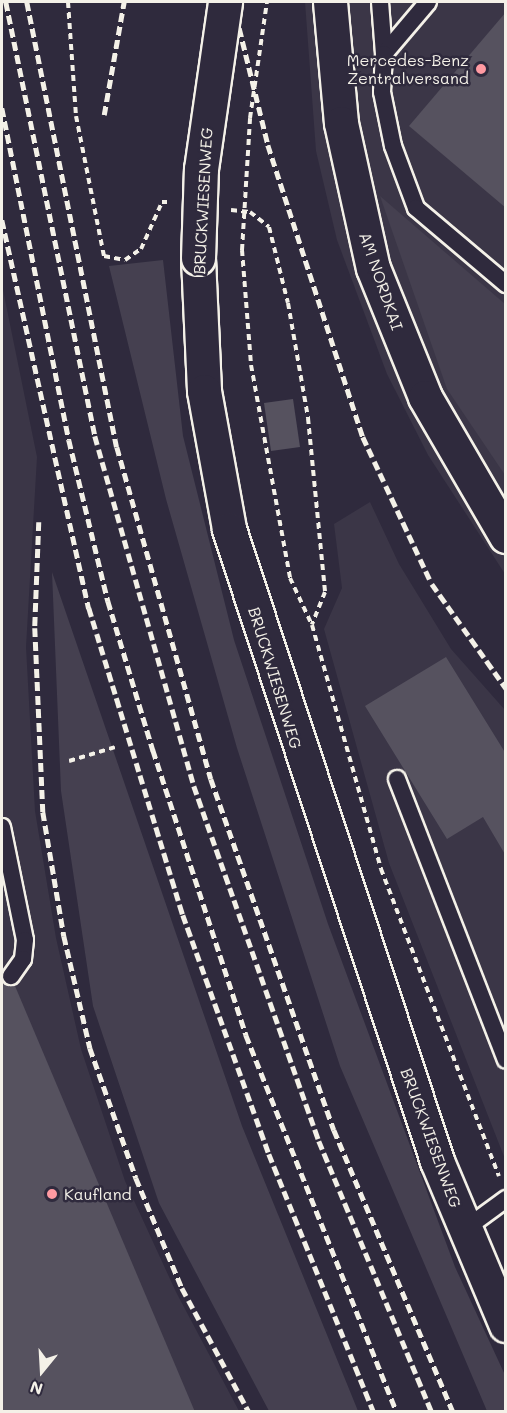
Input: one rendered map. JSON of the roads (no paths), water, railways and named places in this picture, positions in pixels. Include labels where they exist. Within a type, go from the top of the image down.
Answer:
[{"type":"main road","name":"BRUCKWIESENWEG","points":[[225,2],[201,169],[198,258],[204,391],[229,530],[302,761],[437,1161],[506,1325]]},
{"type":"main road","name":"AM NORDKAI","points":[[330,2],[341,123],[373,268],[425,397],[506,536]]},
{"type":"lane","points":[[380,2],[384,54],[382,92],[393,146],[416,208],[506,284]]},
{"type":"lane","points":[[384,54],[428,2]]},
{"type":"lane","points":[[397,779],[506,1060]]},
{"type":"lane","points":[[2,827],[25,940],[23,959],[11,976]]},
{"type":"lane","points":[[465,1229],[506,1199]]},
{"type":"railway","points":[[6,2],[95,436],[194,786],[319,1141],[432,1412]]},
{"type":"railway","points":[[27,2],[117,447],[211,779],[334,1130],[453,1412]]},
{"type":"railway","points":[[104,115],[124,2]]},
{"type":"railway","points":[[233,2],[268,145],[363,437],[432,584],[506,688]]},
{"type":"railway","points":[[2,108],[69,440],[108,601],[153,750],[246,1035],[397,1412]]},
{"type":"railway","points":[[2,220],[89,608],[183,915],[269,1154],[374,1412]]},
{"type":"railway","points":[[39,522],[35,628],[43,812],[64,936],[90,1048],[136,1178],[182,1288],[249,1412]]},
{"type":"place","name":"Mercedes-Benz Zentralversand","points":[[481,69]]},
{"type":"place","name":"Kaufland","points":[[52,1194]]}]
